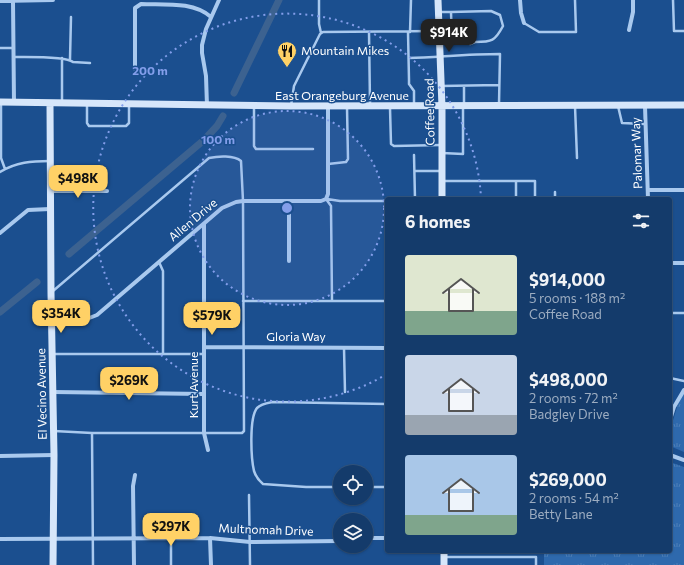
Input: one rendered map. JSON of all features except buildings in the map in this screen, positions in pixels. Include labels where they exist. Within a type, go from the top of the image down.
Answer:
[{"type":"street","points":[[0,1],[53,0]]},
{"type":"street","points":[[207,106],[206,76],[202,45],[206,29],[219,0]]},
{"type":"street","name":"Coffee Road","points":[[438,0],[442,107],[442,197]]},
{"type":"street","points":[[520,0],[520,13],[524,23]]},
{"type":"street","points":[[629,30],[633,12],[633,0]]},
{"type":"street","points":[[13,1],[14,102]]},
{"type":"street","points":[[135,69],[135,8],[141,4],[194,7],[204,11],[211,17]]},
{"type":"street","name":"East Orangeburg Avenue","points":[[0,102],[347,107],[684,105]]},
{"type":"street","name":"El Vecino Avenue","points":[[50,103],[51,324],[54,431],[53,565]]},
{"type":"street","points":[[326,199],[328,194],[328,106]]},
{"type":"street","name":"Palomar Way","points":[[645,106],[648,197]]},
{"type":"street","points":[[648,190],[684,190]]},
{"type":"street","points":[[50,191],[106,191]]},
{"type":"street","name":"Allen Drive","points":[[51,324],[78,322],[97,314],[222,208],[236,202],[321,201],[326,199]]},
{"type":"street","points":[[289,202],[289,261]]},
{"type":"street","points":[[0,233],[28,210],[50,209]]},
{"type":"street","name":"Kurt Avenue","points":[[204,224],[204,433],[208,450]]},
{"type":"street","points":[[672,263],[684,263]]},
{"type":"street","name":"Gloria Way","points":[[204,347],[385,348]]},
{"type":"street","points":[[672,414],[684,390]]},
{"type":"street","points":[[53,392],[204,394]]},
{"type":"street","points":[[0,456],[54,455]]},
{"type":"street","points":[[672,456],[684,460]]},
{"type":"street","points":[[134,565],[133,486],[135,475]]},
{"type":"street","name":"Multnomah Drive","points":[[0,539],[53,538],[134,540],[210,538],[250,542],[333,541]]},
{"type":"street","points":[[210,538],[211,565]]},
{"type":"street","points":[[373,538],[385,538]]},
{"type":"street","points":[[444,554],[444,565]]},
{"type":"lane","points":[[291,106],[294,86],[321,33],[319,24],[319,0]]},
{"type":"lane","points":[[411,0],[408,58],[409,84],[414,91],[414,107]]},
{"type":"lane","points":[[524,23],[539,32],[576,32],[576,0]]},
{"type":"lane","points":[[674,0],[674,31],[684,31]]},
{"type":"lane","points":[[439,12],[491,11],[500,15],[503,26],[494,40],[488,42],[475,42],[470,40]]},
{"type":"lane","points":[[451,12],[452,42]]},
{"type":"lane","points":[[70,60],[71,17]]},
{"type":"lane","points":[[321,33],[439,31]]},
{"type":"lane","points":[[369,32],[370,107]]},
{"type":"lane","points":[[459,43],[464,40]]},
{"type":"lane","points":[[440,42],[464,44]]},
{"type":"lane","points":[[470,44],[475,42]]},
{"type":"lane","points":[[0,48],[13,48]]},
{"type":"lane","points":[[408,58],[470,54],[500,54],[499,106]]},
{"type":"lane","points":[[13,57],[62,58],[73,62],[90,63]]},
{"type":"lane","points":[[62,58],[62,103]]},
{"type":"lane","points":[[441,86],[500,85]]},
{"type":"lane","points":[[442,153],[463,154],[464,86]]},
{"type":"lane","points":[[0,102],[1,158],[5,169]]},
{"type":"lane","points":[[87,103],[87,123],[89,126],[126,126],[129,123],[129,104]]},
{"type":"lane","points":[[254,106],[254,146],[256,150],[313,149]]},
{"type":"lane","points":[[575,106],[577,158]]},
{"type":"lane","points":[[618,106],[622,123],[646,124]]},
{"type":"lane","points":[[328,164],[346,162],[348,159],[347,107]]},
{"type":"lane","points":[[390,107],[392,144],[394,146],[442,145]]},
{"type":"lane","points":[[414,155],[415,197]]},
{"type":"lane","points":[[51,293],[209,158],[237,158],[241,161],[243,202],[244,431],[242,433],[92,433],[54,431]]},
{"type":"lane","points":[[0,172],[26,161],[50,161]]},
{"type":"lane","points":[[415,171],[442,171]]},
{"type":"lane","points":[[442,181],[535,181],[535,197]]},
{"type":"lane","points":[[516,181],[516,197]]},
{"type":"lane","points":[[555,192],[555,197]]},
{"type":"lane","points":[[326,199],[340,201],[385,201]]},
{"type":"lane","points":[[326,199],[331,206],[332,301]]},
{"type":"lane","points":[[159,262],[163,271],[163,354]]},
{"type":"lane","points":[[243,301],[385,302]]},
{"type":"lane","points":[[672,313],[684,313]]},
{"type":"lane","points":[[344,347],[345,392]]},
{"type":"lane","points":[[53,354],[204,354]]},
{"type":"lane","points":[[672,378],[684,381]]},
{"type":"lane","points":[[333,487],[263,484],[258,480],[254,471],[253,453],[253,419],[257,408],[264,403],[272,402],[385,404]]},
{"type":"lane","points":[[92,433],[93,565]]},
{"type":"lane","points":[[373,487],[385,487]]},
{"type":"lane","points":[[249,495],[250,565]]},
{"type":"lane","points":[[171,539],[171,565]]},
{"type":"lane","points":[[444,554],[536,557],[536,565]]},
{"type":"green space","points":[[684,393],[684,452],[672,447],[672,424],[679,401]]},
{"type":"green space","points":[[672,463],[684,467],[684,565],[544,565],[544,553],[672,553]]},
{"type":"waterway","points":[[234,93],[279,0]]},
{"type":"waterway","points":[[69,254],[204,140],[217,126],[223,116]]},
{"type":"waterway","points":[[0,312],[37,282]]},
{"type":"place","name":"Mountain Mikes","points":[[287,68]]}]
